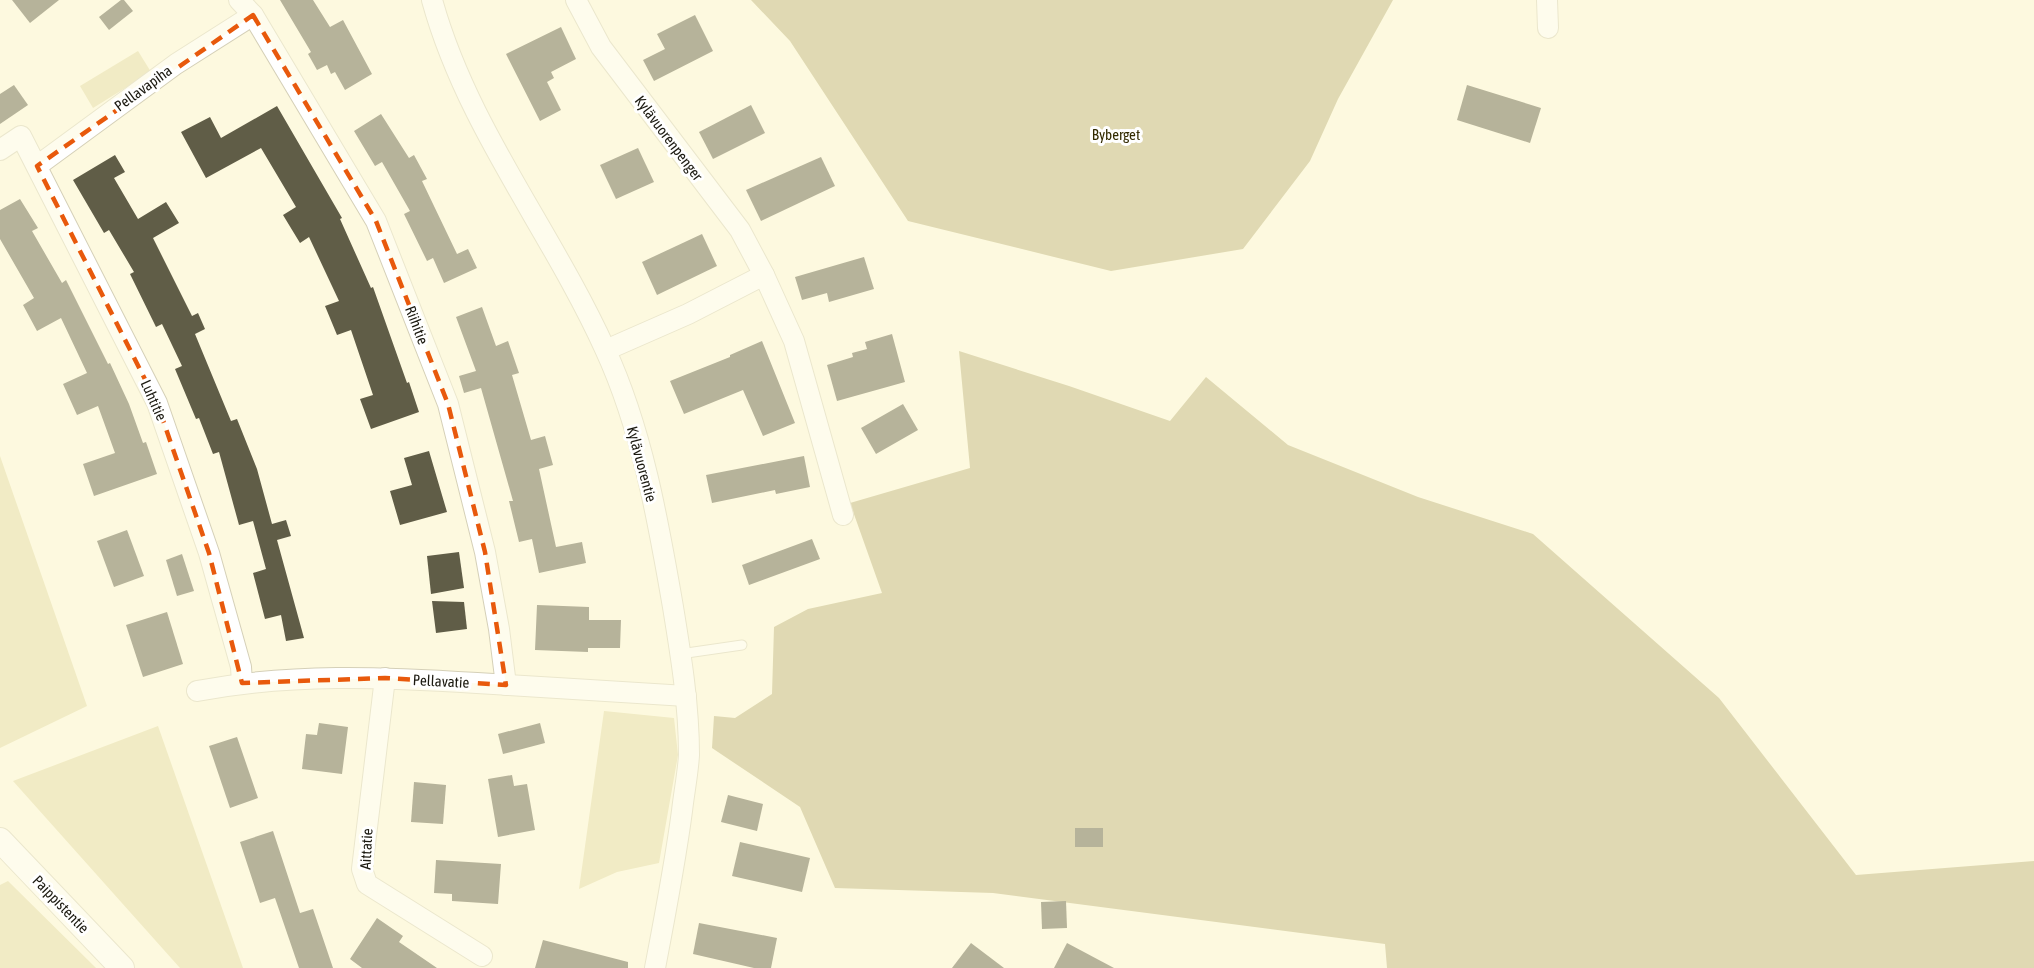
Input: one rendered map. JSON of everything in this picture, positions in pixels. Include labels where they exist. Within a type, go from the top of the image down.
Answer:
[{"type":"street","name":"Riihitie","points":[[240,0],[253,15],[376,221],[448,404],[485,552],[499,629],[506,685]]},
{"type":"street","name":"Kylävuorentie","points":[[432,0],[455,69],[475,112],[565,269],[606,350],[643,460],[663,549],[680,654],[686,696],[689,756],[674,872],[655,968]]},
{"type":"street","name":"Kylävuorenpenger","points":[[576,0],[601,47],[740,230],[764,275],[794,341],[843,515]]},
{"type":"street","points":[[1547,0],[1548,28]]},
{"type":"street","name":"Pellavapiha","points":[[37,166],[176,64],[253,15]]},
{"type":"street","name":"Luhtitie","points":[[0,150],[21,136],[157,403],[209,553],[241,667],[242,683]]},
{"type":"street","points":[[606,350],[688,314],[764,275]]},
{"type":"street","name":"Pellavatie","points":[[197,691],[242,683],[306,678],[385,678],[686,696]]},
{"type":"street","name":"Aittatie","points":[[385,678],[362,869],[367,884],[482,957]]},
{"type":"street","name":"Paippistentie","points":[[0,840],[122,968]]},
{"type":"lane","points":[[680,654],[742,645]]},
{"type":"highlighted area","points":[[253,15],[376,221],[448,404],[485,552],[506,685],[385,678],[242,683],[209,553],[157,403],[37,166]]},
{"type":"shaded area","points":[[138,51],[151,72],[93,108],[80,86]]},
{"type":"shaded area","points":[[0,456],[87,706],[0,748]]},
{"type":"shaded area","points":[[604,711],[674,718],[678,755],[659,863],[617,872],[579,889]]},
{"type":"shaded area","points":[[158,726],[243,968],[180,968],[13,781]]},
{"type":"shaded area","points":[[8,881],[96,968],[0,968],[0,885]]},
{"type":"green space","name":"Byberget","points":[[751,0],[1393,0],[1338,99],[1310,161],[1243,249],[1111,271],[908,221],[790,41]]},
{"type":"green space","points":[[959,351],[1170,421],[1206,377],[1288,445],[1418,497],[1533,534],[1719,698],[1856,875],[2034,861],[2034,968],[1387,968],[1385,944],[993,893],[835,888],[800,807],[712,748],[714,716],[735,718],[772,694],[774,627],[808,609],[882,593],[850,503],[970,468]]},
{"type":"building","points":[[12,0],[59,0],[30,23]]},
{"type":"building","points":[[124,0],[133,11],[109,30],[99,17]]},
{"type":"building","points":[[280,0],[313,0],[330,27],[343,20],[372,74],[345,90],[335,72],[331,74],[327,65],[317,70],[308,54],[311,52]]},
{"type":"building","points":[[695,15],[713,51],[654,81],[643,60],[665,49],[657,34]]},
{"type":"building","points":[[561,27],[576,59],[551,72],[554,78],[547,82],[561,110],[540,121],[506,54]]},
{"type":"building","points":[[14,85],[28,105],[0,124],[0,94]]},
{"type":"building","points":[[1467,85],[1541,108],[1530,143],[1457,120]]},
{"type":"building","points":[[751,105],[765,133],[713,159],[699,132]]},
{"type":"building","points":[[277,106],[342,218],[340,219],[371,288],[373,287],[419,412],[371,429],[360,399],[373,395],[351,330],[337,335],[325,306],[339,301],[309,237],[300,243],[283,215],[296,207],[261,148],[206,178],[181,132],[210,117],[221,138]]},
{"type":"building","points":[[381,114],[409,158],[414,155],[427,179],[422,181],[457,254],[468,249],[477,268],[444,283],[433,258],[427,261],[404,214],[410,211],[382,162],[375,166],[354,131]]},
{"type":"building","points":[[638,148],[654,182],[616,199],[600,165]]},
{"type":"building","points":[[115,155],[125,172],[114,178],[138,219],[166,202],[179,223],[153,238],[192,316],[198,313],[205,329],[195,334],[231,421],[237,419],[257,469],[272,524],[286,520],[291,536],[277,540],[304,638],[286,641],[281,615],[265,619],[253,573],[266,569],[253,521],[239,525],[219,452],[213,454],[199,418],[196,419],[175,369],[182,366],[162,324],[156,327],[130,274],[134,272],[109,230],[104,233],[73,180]]},
{"type":"building","points":[[821,157],[835,186],[761,221],[746,190]]},
{"type":"building","points":[[20,199],[38,228],[32,231],[62,283],[66,280],[108,364],[110,363],[129,404],[143,443],[146,442],[157,474],[94,496],[83,464],[115,453],[98,406],[77,415],[63,384],[87,373],[61,318],[37,331],[23,305],[34,298],[0,239],[0,210]]},
{"type":"building","points":[[702,234],[717,266],[657,295],[642,262]]},
{"type":"building","points":[[864,257],[874,289],[829,302],[827,293],[802,300],[795,277]]},
{"type":"building","points":[[482,307],[496,346],[508,341],[519,373],[512,375],[531,440],[545,436],[553,465],[539,469],[556,547],[582,542],[586,563],[539,573],[532,539],[519,542],[509,501],[513,501],[481,388],[464,393],[459,376],[476,371],[456,317]]},
{"type":"building","points":[[892,334],[905,382],[837,401],[827,365],[853,357],[852,353],[867,349],[865,342]]},
{"type":"building","points":[[762,341],[795,423],[763,436],[743,390],[684,414],[670,381],[730,357]]},
{"type":"building","points":[[903,404],[918,430],[876,454],[861,428]]},
{"type":"building","points":[[429,451],[447,512],[400,525],[390,491],[412,485],[404,458]]},
{"type":"building","points":[[804,456],[810,487],[776,494],[775,490],[712,503],[706,475]]},
{"type":"building","points":[[127,530],[144,576],[114,587],[97,541]]},
{"type":"building","points":[[812,539],[820,559],[749,585],[742,565]]},
{"type":"building","points":[[459,552],[464,588],[431,594],[427,556]]},
{"type":"building","points":[[182,554],[194,591],[177,596],[166,560]]},
{"type":"building","points":[[432,601],[464,602],[467,629],[436,633]]},
{"type":"building","points":[[537,605],[589,607],[589,620],[621,620],[620,648],[588,648],[588,652],[535,650]]},
{"type":"building","points":[[167,612],[183,664],[143,677],[126,625]]},
{"type":"building","points":[[319,723],[348,727],[342,774],[302,769],[306,734],[317,735]]},
{"type":"building","points":[[540,723],[545,743],[503,754],[498,734]]},
{"type":"building","points":[[237,737],[258,798],[230,808],[209,746]]},
{"type":"building","points":[[512,775],[514,786],[527,784],[535,830],[498,837],[488,779]]},
{"type":"building","points":[[414,782],[446,785],[443,824],[411,822]]},
{"type":"building","points":[[728,795],[763,804],[757,831],[721,822]]},
{"type":"building","points":[[1075,828],[1103,828],[1103,847],[1075,847]]},
{"type":"building","points":[[273,831],[300,913],[313,909],[333,968],[299,968],[275,898],[260,903],[240,842]]},
{"type":"building","points":[[740,842],[810,858],[802,892],[732,876]]},
{"type":"building","points":[[436,860],[501,864],[498,904],[452,901],[452,894],[434,893]]},
{"type":"building","points":[[1066,901],[1067,928],[1042,929],[1041,902]]},
{"type":"building","points":[[377,918],[403,936],[399,942],[437,968],[362,968],[350,959]]},
{"type":"building","points":[[699,923],[777,938],[771,968],[754,968],[693,954]]},
{"type":"building","points":[[543,940],[628,962],[628,968],[535,968]]},
{"type":"building","points":[[971,943],[1004,968],[952,968]]},
{"type":"building","points":[[1067,943],[1114,968],[1054,968]]}]
